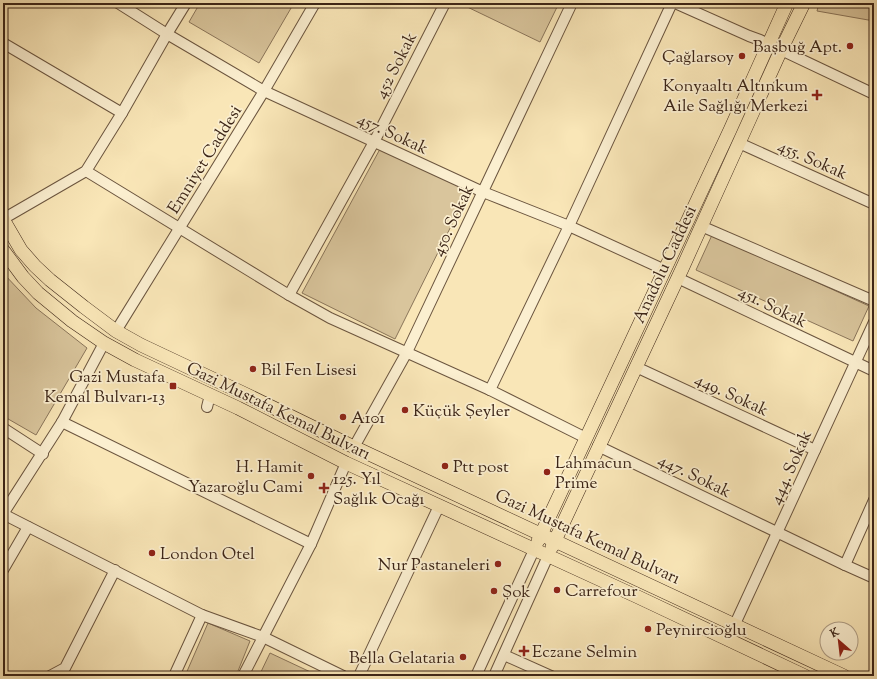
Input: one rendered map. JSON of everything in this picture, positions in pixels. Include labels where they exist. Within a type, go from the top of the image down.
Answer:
[{"type":"main road","name":"Anadolu Caddesi","points":[[534,550],[665,270],[787,3]]},
{"type":"main road","name":"Anadolu Caddesi","points":[[548,556],[804,3]]},
{"type":"main road","name":"Gazi Mustafa Kemal Bulvarı","points":[[3,219],[21,250],[50,280],[116,330],[141,345],[354,447],[844,676]]},
{"type":"main road","name":"Gazi Mustafa Kemal Bulvarı","points":[[5,257],[38,293],[72,321],[104,343],[209,401],[238,408],[346,463],[644,600],[801,675]]},
{"type":"street","name":"457. Sokak","points":[[118,3],[167,34],[264,91],[483,192],[569,226],[665,270]]},
{"type":"street","points":[[3,219],[86,171],[122,113],[186,3]]},
{"type":"street","name":"Emniyet Caddesi","points":[[116,330],[180,229],[264,91],[315,3]]},
{"type":"street","name":"452 Sokak","points":[[289,295],[374,142],[445,3]]},
{"type":"street","name":"450. Sokak","points":[[354,447],[407,352],[572,3]]},
{"type":"street","points":[[490,390],[569,226],[672,3]]},
{"type":"street","points":[[675,3],[769,44],[874,94]]},
{"type":"street","points":[[3,42],[122,113]]},
{"type":"street","name":"455. Sokak","points":[[739,143],[874,204]]},
{"type":"street","points":[[86,171],[289,295],[330,318],[490,390],[586,438]]},
{"type":"street","points":[[701,226],[874,301]]},
{"type":"street","name":"451. Sokak","points":[[677,278],[874,371]]},
{"type":"street","name":"444. Sokak","points":[[735,624],[874,322]]},
{"type":"street","points":[[104,343],[62,422],[43,454],[3,514],[202,615],[263,637],[343,676]]},
{"type":"street","name":"449. Sokak","points":[[636,366],[815,450]]},
{"type":"street","points":[[62,422],[312,544]]},
{"type":"street","points":[[3,428],[43,454]]},
{"type":"street","name":"447. Sokak","points":[[598,446],[874,578]]},
{"type":"street","points":[[243,676],[312,544],[346,463]]},
{"type":"street","points":[[845,565],[874,500]]},
{"type":"street","points":[[359,676],[439,506]]},
{"type":"street","points":[[3,570],[28,527]]},
{"type":"street","points":[[476,676],[534,550]]},
{"type":"street","points":[[494,676],[548,556]]},
{"type":"street","points":[[50,676],[65,668],[115,570]]},
{"type":"street","points":[[174,676],[202,615]]},
{"type":"street","points":[[504,655],[551,676]]},
{"type":"shaded area","points":[[200,3],[294,3],[259,63],[189,22]]},
{"type":"shaded area","points":[[459,3],[559,3],[540,42]]},
{"type":"shaded area","points":[[819,3],[874,3],[874,21],[817,11]]},
{"type":"shaded area","points":[[380,149],[469,190],[395,339],[302,293]]},
{"type":"shaded area","points":[[712,235],[869,306],[853,341],[696,270]]},
{"type":"shaded area","points":[[3,273],[36,308],[87,348],[36,435],[3,416]]},
{"type":"shaded area","points":[[208,623],[250,641],[236,676],[185,676]]},
{"type":"shaded area","points":[[270,653],[319,676],[259,676]]},
{"type":"place","name":"Başbuğ Apt.","points":[[850,46]]},
{"type":"place","name":"Çağlarsoy","points":[[742,56]]},
{"type":"place","name":"Konyaaltı Altınkum Aile Sağlığı Merkezi","points":[[817,95]]},
{"type":"place","name":"Bil Fen Lisesi","points":[[253,369]]},
{"type":"place","name":"Gazi Mustafa Kemal Bulvarı-13","points":[[173,386]]},
{"type":"place","name":"Küçük Şeyler","points":[[405,410]]},
{"type":"place","name":"A101","points":[[343,417]]},
{"type":"place","name":"Ptt post","points":[[445,466]]},
{"type":"place","name":"Lahmacun Prime","points":[[547,472]]},
{"type":"place","name":"H. Hamit Yazaroğlu Cami","points":[[311,476]]},
{"type":"place","name":"125. Yıl Sağlık Ocağı","points":[[324,488]]},
{"type":"place","name":"London Otel","points":[[152,553]]},
{"type":"place","name":"Nur Pastaneleri","points":[[498,564]]},
{"type":"place","name":"Carrefour","points":[[557,590]]},
{"type":"place","name":"Şok","points":[[494,591]]},
{"type":"place","name":"Peynircioğlu","points":[[648,629]]},
{"type":"place","name":"Eczane Selmin","points":[[524,651]]},
{"type":"place","name":"Bella Gelataria","points":[[463,657]]}]
